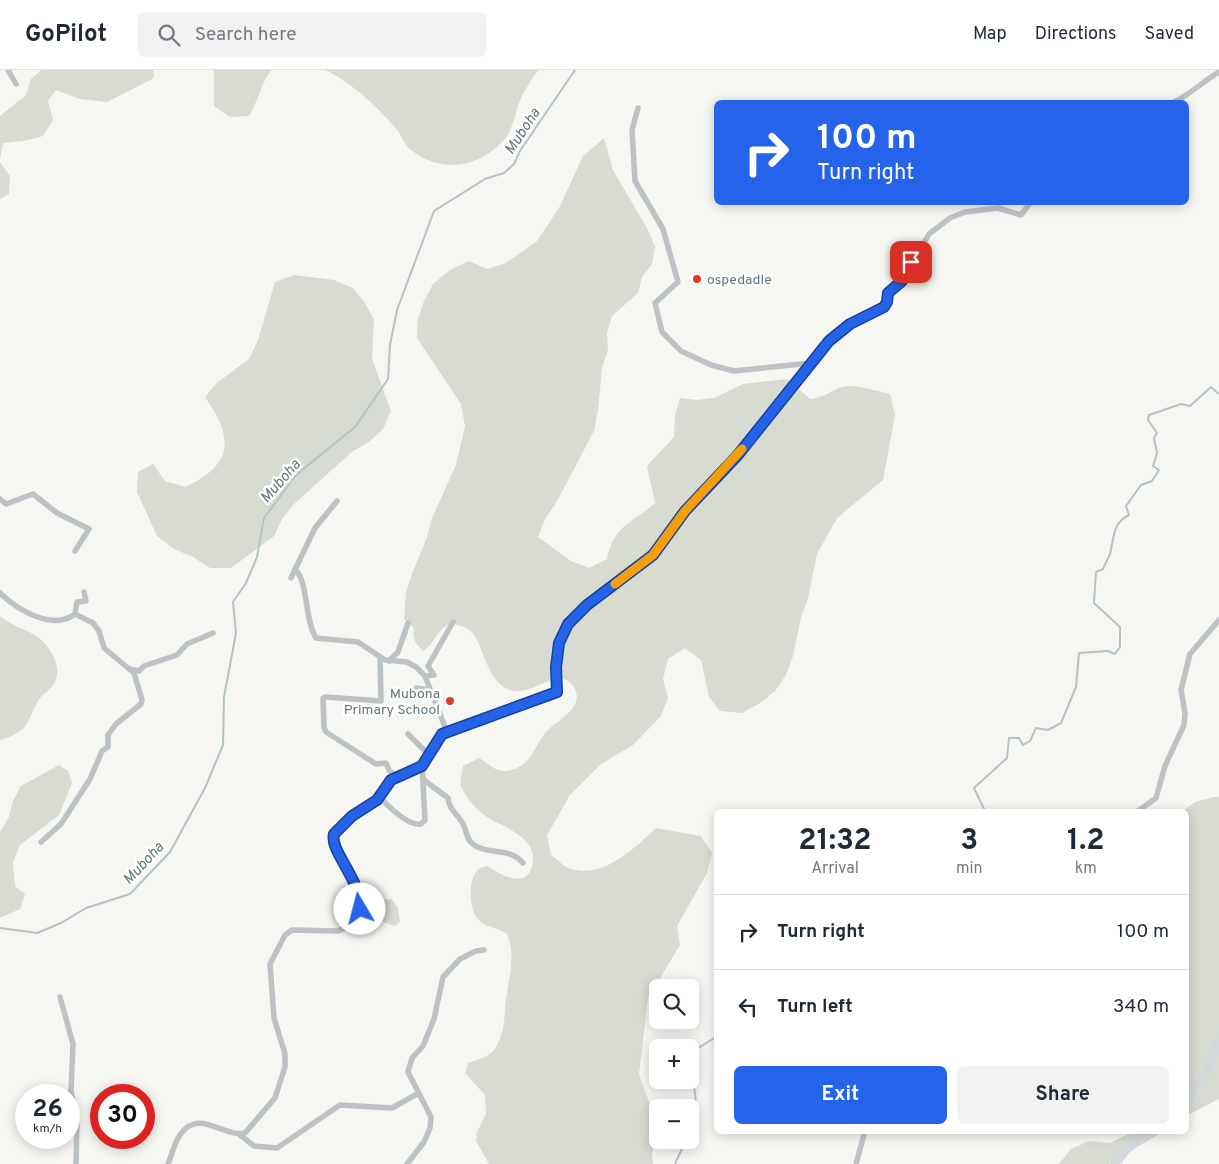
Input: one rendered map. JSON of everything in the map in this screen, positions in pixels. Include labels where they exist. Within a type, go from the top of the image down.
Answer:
[{"type":"main road","points":[[1189,1095],[1204,1077],[1219,1042]]},
{"type":"main road","points":[[1115,1164],[1125,1151],[1144,1134]]},
{"type":"street","points":[[8,70],[16,84]]},
{"type":"street","points":[[1179,100],[1190,95],[1200,85],[1219,72]]},
{"type":"street","points":[[638,108],[632,130],[635,181],[663,229],[678,282],[655,302],[662,332],[681,351],[711,365],[734,371],[811,364]]},
{"type":"street","points":[[239,1134],[254,1125],[275,1098],[285,1067],[284,1054],[274,1018],[270,964],[285,935],[292,930],[338,931],[355,922],[360,909],[361,898],[355,881],[333,844],[333,837],[352,816],[377,800],[389,781],[422,766],[430,756],[440,736],[557,692],[556,667],[559,643],[568,624],[587,605],[653,555],[685,511],[737,456],[829,341],[839,333],[884,307],[887,302],[888,293],[902,281],[919,248],[929,234],[965,212],[998,208],[1021,215],[1029,205]]},
{"type":"street","points":[[0,499],[6,504],[33,494],[56,513],[89,528],[75,551]]},
{"type":"street","points":[[291,578],[314,528],[337,501]]},
{"type":"street","points":[[295,570],[301,575],[306,607],[316,638],[358,642],[389,662],[407,662],[425,676],[447,732]]},
{"type":"street","points":[[75,614],[77,602],[86,601],[84,592]]},
{"type":"street","points":[[0,593],[19,609],[52,621],[62,620],[75,614]]},
{"type":"street","points":[[41,842],[62,824],[90,779],[102,750],[108,746],[108,735],[116,724],[141,704],[134,673],[104,648],[99,632],[92,623],[75,614]]},
{"type":"street","points":[[1141,809],[1156,798],[1165,766],[1184,726],[1186,712],[1181,690],[1190,654],[1219,620]]},
{"type":"street","points":[[425,676],[434,675],[428,666],[453,622]]},
{"type":"street","points":[[389,662],[398,652],[408,623]]},
{"type":"street","points":[[125,667],[139,671],[144,666],[177,655],[186,644],[213,633]]},
{"type":"street","points":[[380,657],[381,701],[323,698],[324,727],[326,732],[376,764],[386,763],[389,770],[397,777]]},
{"type":"street","points":[[416,688],[430,690]]},
{"type":"street","points":[[408,734],[430,756]]},
{"type":"street","points":[[379,795],[387,806],[414,824],[420,825],[425,820],[422,766]]},
{"type":"street","points":[[424,780],[448,798],[448,805],[463,824],[466,836],[474,845],[518,856],[523,863]]},
{"type":"street","points":[[406,1164],[416,1155],[430,1128],[431,1117],[417,1094],[408,1072],[409,1066],[423,1046],[430,1028],[441,992],[443,977],[460,959],[476,951],[484,950]]},
{"type":"street","points":[[60,997],[73,1044],[71,1091],[77,1123],[76,1164]]},
{"type":"street","points":[[168,1164],[179,1136],[184,1130],[192,1126],[213,1124],[229,1133],[239,1134],[254,1146],[277,1148],[340,1105],[392,1108],[417,1094]]},
{"type":"street","points":[[856,1164],[864,1134]]},
{"type":"shaded area","points":[[41,70],[153,70],[154,78],[107,102],[80,99],[56,90],[48,101],[53,120],[43,136],[3,143],[0,159],[0,116],[26,95],[31,79]]},
{"type":"shaded area","points":[[214,70],[271,70],[249,116],[230,117],[214,106]]},
{"type":"shaded area","points":[[325,70],[538,70],[523,94],[511,128],[503,141],[482,157],[459,165],[446,165],[422,157],[411,150],[383,114],[354,88]]},
{"type":"shaded area","points":[[604,138],[613,170],[648,230],[655,247],[652,264],[642,277],[638,293],[612,316],[607,333],[608,350],[602,368],[594,431],[556,503],[545,519],[538,537],[571,561],[589,568],[607,559],[614,539],[619,532],[655,503],[647,466],[674,437],[675,416],[680,398],[697,400],[714,398],[743,384],[787,379],[810,399],[823,396],[845,386],[890,394],[895,415],[883,480],[837,518],[817,554],[793,656],[786,675],[775,691],[760,703],[742,713],[720,711],[709,697],[701,660],[685,648],[668,659],[663,679],[668,698],[661,716],[633,745],[601,764],[570,795],[547,835],[551,855],[566,867],[578,871],[603,867],[616,861],[638,845],[656,828],[701,836],[712,853],[707,873],[677,926],[680,945],[659,979],[649,979],[649,996],[639,1074],[649,1102],[649,1149],[653,1149],[653,1164],[489,1164],[476,1141],[477,1132],[486,1114],[485,1095],[465,1073],[468,1063],[490,1054],[501,1037],[511,966],[511,950],[507,934],[484,924],[477,918],[471,898],[472,882],[478,870],[487,866],[514,878],[526,876],[533,862],[533,853],[530,846],[518,834],[485,816],[469,800],[461,786],[463,766],[479,758],[495,769],[502,771],[521,766],[530,757],[545,733],[573,707],[577,694],[573,686],[566,680],[558,679],[530,689],[510,690],[500,684],[494,677],[477,640],[468,629],[451,623],[447,625],[424,651],[415,641],[413,635],[414,628],[404,619],[406,592],[427,537],[432,518],[456,465],[465,426],[461,404],[417,338],[418,319],[424,301],[433,284],[450,270],[469,261],[487,269],[506,263],[537,241],[559,208],[583,156]]},
{"type":"shaded area","points":[[0,162],[10,176],[9,194],[0,199]]},
{"type":"shaded area","points":[[294,275],[334,280],[353,288],[365,303],[374,320],[372,359],[391,411],[383,429],[369,442],[353,451],[294,504],[282,519],[274,536],[231,568],[210,568],[193,557],[174,549],[157,536],[137,492],[138,472],[153,464],[165,481],[185,487],[213,469],[221,459],[224,449],[224,438],[221,426],[205,397],[218,382],[249,359],[258,340],[275,282]]},
{"type":"shaded area","points":[[0,616],[36,636],[44,643],[55,660],[57,672],[54,684],[40,699],[22,730],[0,740]]},
{"type":"shaded area","points":[[59,765],[68,771],[72,783],[59,815],[20,845],[13,862],[15,886],[25,894],[20,909],[0,918],[0,832],[9,817],[13,801],[21,786]]},
{"type":"shaded area","points":[[1219,797],[1219,1099],[1189,1114],[1189,809],[1186,809],[1195,802]]},
{"type":"shaded area","points":[[392,899],[398,908],[400,922],[394,926],[373,918],[362,919],[365,902]]},
{"type":"shaded area","points":[[1128,1134],[1159,1134],[1109,1164],[1059,1164],[1071,1149],[1089,1141],[1110,1143]]},
{"type":"waterway","name":"Muboha","points":[[0,928],[37,933],[61,923],[86,908],[130,894],[170,852],[205,788],[223,745],[224,697],[236,633],[233,602],[246,583],[257,557],[264,518],[296,475],[355,427],[388,379],[390,345],[397,310],[434,211],[485,179],[504,173],[514,164],[520,151],[575,70]]},
{"type":"waterway","points":[[984,809],[974,788],[1007,758],[1009,738],[1019,738],[1023,745],[1030,741],[1036,728],[1048,730],[1061,723],[1076,687],[1079,653],[1108,651],[1115,654],[1120,647],[1120,627],[1094,603],[1096,572],[1103,569],[1109,556],[1119,522],[1129,515],[1126,506],[1141,485],[1152,481],[1159,470],[1153,466],[1157,453],[1154,438],[1157,433],[1148,420],[1149,415],[1181,404],[1190,406],[1211,387],[1219,394]]},
{"type":"waterway","points":[[699,1047],[714,1038]]},
{"type":"waterway","points":[[694,1089],[695,1099]]},
{"type":"waterway","points":[[675,1164],[682,1149]]},
{"type":"slow traffic","points":[[615,584],[653,555],[685,511],[742,449]]},
{"type":"place","name":"ospedadle","points":[[697,279]]},
{"type":"place","name":"Mubona Primary School","points":[[450,701]]},
{"type":"route","points":[[360,909],[361,898],[358,888],[333,844],[334,834],[352,816],[377,800],[389,781],[422,766],[444,732],[473,724],[557,692],[556,667],[559,643],[568,624],[587,605],[653,555],[685,511],[737,456],[829,341],[850,324],[884,307],[887,302],[888,293],[902,281],[911,262]]}]
